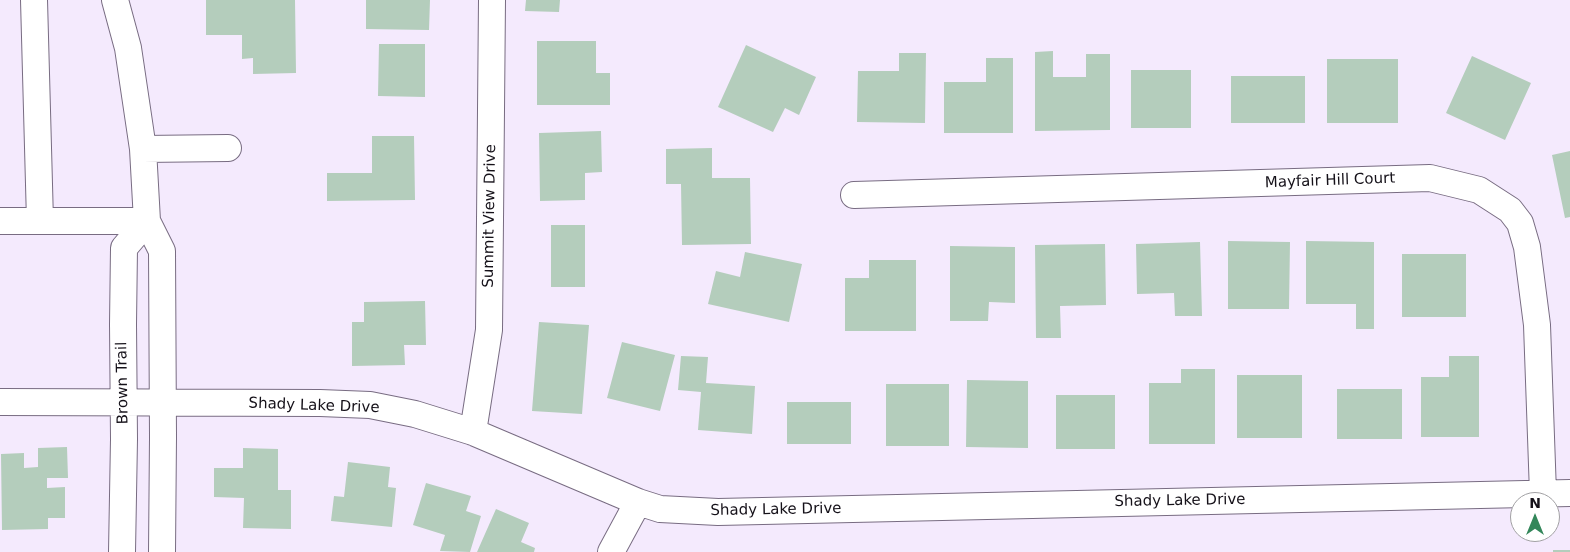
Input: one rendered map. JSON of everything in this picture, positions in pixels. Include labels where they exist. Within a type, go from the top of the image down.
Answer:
[{"type":"street","points":[[34,0],[40,221]]},
{"type":"street","points":[[115,0],[128,48],[144,149],[147,221],[162,251],[162,552]]},
{"type":"street","name":"Summit View Drive","points":[[473,432],[489,330],[492,0]]},
{"type":"street","points":[[144,149],[228,148]]},
{"type":"street","name":"Mayfair Hill Court","points":[[854,195],[1430,178],[1480,190],[1510,210],[1520,223],[1527,246],[1537,325],[1543,492]]},
{"type":"street","points":[[0,221],[147,221]]},
{"type":"street","name":"Brown Trail","points":[[122,552],[124,248],[147,221]]},
{"type":"street","name":"Shady Lake Drive","points":[[0,402],[320,403],[370,405],[415,414],[473,432],[638,502],[660,509],[718,512],[1510,494]]},
{"type":"street","points":[[611,552],[638,502]]},
{"type":"building","points":[[206,0],[295,0],[296,73],[253,74],[253,58],[242,59],[242,35],[206,35]]},
{"type":"building","points":[[366,0],[430,0],[429,30],[366,29]]},
{"type":"building","points":[[526,0],[560,0],[559,12],[525,11]]},
{"type":"building","points":[[537,41],[596,41],[596,73],[610,73],[610,105],[537,105]]},
{"type":"building","points":[[379,44],[425,44],[425,97],[378,96]]},
{"type":"building","points":[[746,45],[816,77],[799,115],[785,108],[773,132],[718,107]]},
{"type":"building","points":[[1053,51],[1053,77],[1086,77],[1086,54],[1110,54],[1110,130],[1035,131],[1035,52]]},
{"type":"building","points":[[899,53],[926,53],[925,123],[857,122],[858,71],[899,71]]},
{"type":"building","points":[[1472,56],[1531,83],[1505,140],[1446,113]]},
{"type":"building","points":[[986,58],[1013,58],[1013,133],[944,133],[944,82],[986,82]]},
{"type":"building","points":[[1327,59],[1398,59],[1398,123],[1327,123]]},
{"type":"building","points":[[1131,70],[1191,70],[1191,128],[1131,128]]},
{"type":"building","points":[[1231,76],[1305,76],[1305,123],[1231,123]]},
{"type":"building","points":[[601,131],[602,172],[585,173],[585,200],[540,201],[539,133]]},
{"type":"building","points":[[372,136],[414,136],[415,200],[327,201],[327,173],[372,173]]},
{"type":"building","points":[[712,148],[712,178],[750,178],[751,244],[682,245],[681,184],[666,184],[666,149]]},
{"type":"building","points":[[1570,151],[1570,217],[1565,218],[1552,155]]},
{"type":"building","points":[[551,225],[585,225],[585,287],[551,287]]},
{"type":"building","points":[[1228,241],[1290,242],[1289,309],[1228,309]]},
{"type":"building","points":[[1306,241],[1374,242],[1374,329],[1356,329],[1356,304],[1306,304]]},
{"type":"building","points":[[1200,242],[1202,316],[1175,316],[1174,293],[1137,294],[1136,244]]},
{"type":"building","points":[[1105,244],[1106,305],[1060,306],[1061,338],[1036,338],[1035,245]]},
{"type":"building","points":[[950,246],[1015,247],[1015,303],[989,302],[988,321],[950,321]]},
{"type":"building","points":[[745,252],[802,264],[789,322],[708,304],[716,271],[740,277]]},
{"type":"building","points":[[1402,254],[1466,254],[1466,317],[1402,317]]},
{"type":"building","points":[[869,260],[916,260],[916,331],[845,331],[845,278],[869,278]]},
{"type":"building","points":[[425,301],[426,345],[404,345],[405,365],[352,366],[352,322],[364,322],[364,302]]},
{"type":"building","points":[[539,322],[589,325],[582,414],[532,411]]},
{"type":"building","points":[[622,342],[675,355],[660,411],[607,398]]},
{"type":"building","points":[[681,356],[708,357],[706,383],[755,386],[752,434],[698,430],[701,392],[678,390]]},
{"type":"building","points":[[1449,356],[1479,356],[1479,437],[1421,437],[1421,377],[1449,377]]},
{"type":"building","points":[[1181,369],[1215,369],[1215,444],[1149,444],[1149,383],[1181,383]]},
{"type":"building","points":[[1237,375],[1302,375],[1302,438],[1237,438]]},
{"type":"building","points":[[967,380],[1028,381],[1028,448],[966,447]]},
{"type":"building","points":[[886,384],[949,384],[949,446],[886,446]]},
{"type":"building","points":[[1337,389],[1402,389],[1402,439],[1337,439]]},
{"type":"building","points":[[1056,395],[1115,395],[1115,449],[1056,449]]},
{"type":"building","points":[[787,402],[851,402],[851,444],[787,444]]},
{"type":"building","points":[[67,447],[68,478],[47,478],[47,488],[65,487],[65,518],[48,518],[48,529],[2,530],[1,454],[24,453],[24,468],[38,467],[38,448]]},
{"type":"building","points":[[243,448],[278,449],[278,490],[291,490],[291,529],[243,528],[244,498],[214,497],[214,468],[243,468]]},
{"type":"building","points":[[348,462],[390,467],[388,487],[396,488],[392,527],[331,521],[334,496],[344,497]]},
{"type":"building","points":[[426,483],[471,496],[466,511],[481,516],[470,552],[440,551],[445,535],[413,525]]},
{"type":"building","points":[[496,509],[529,523],[521,542],[535,548],[534,552],[477,552]]},
{"type":"building","points":[[1553,550],[1570,550],[1570,552],[1553,552]]}]
